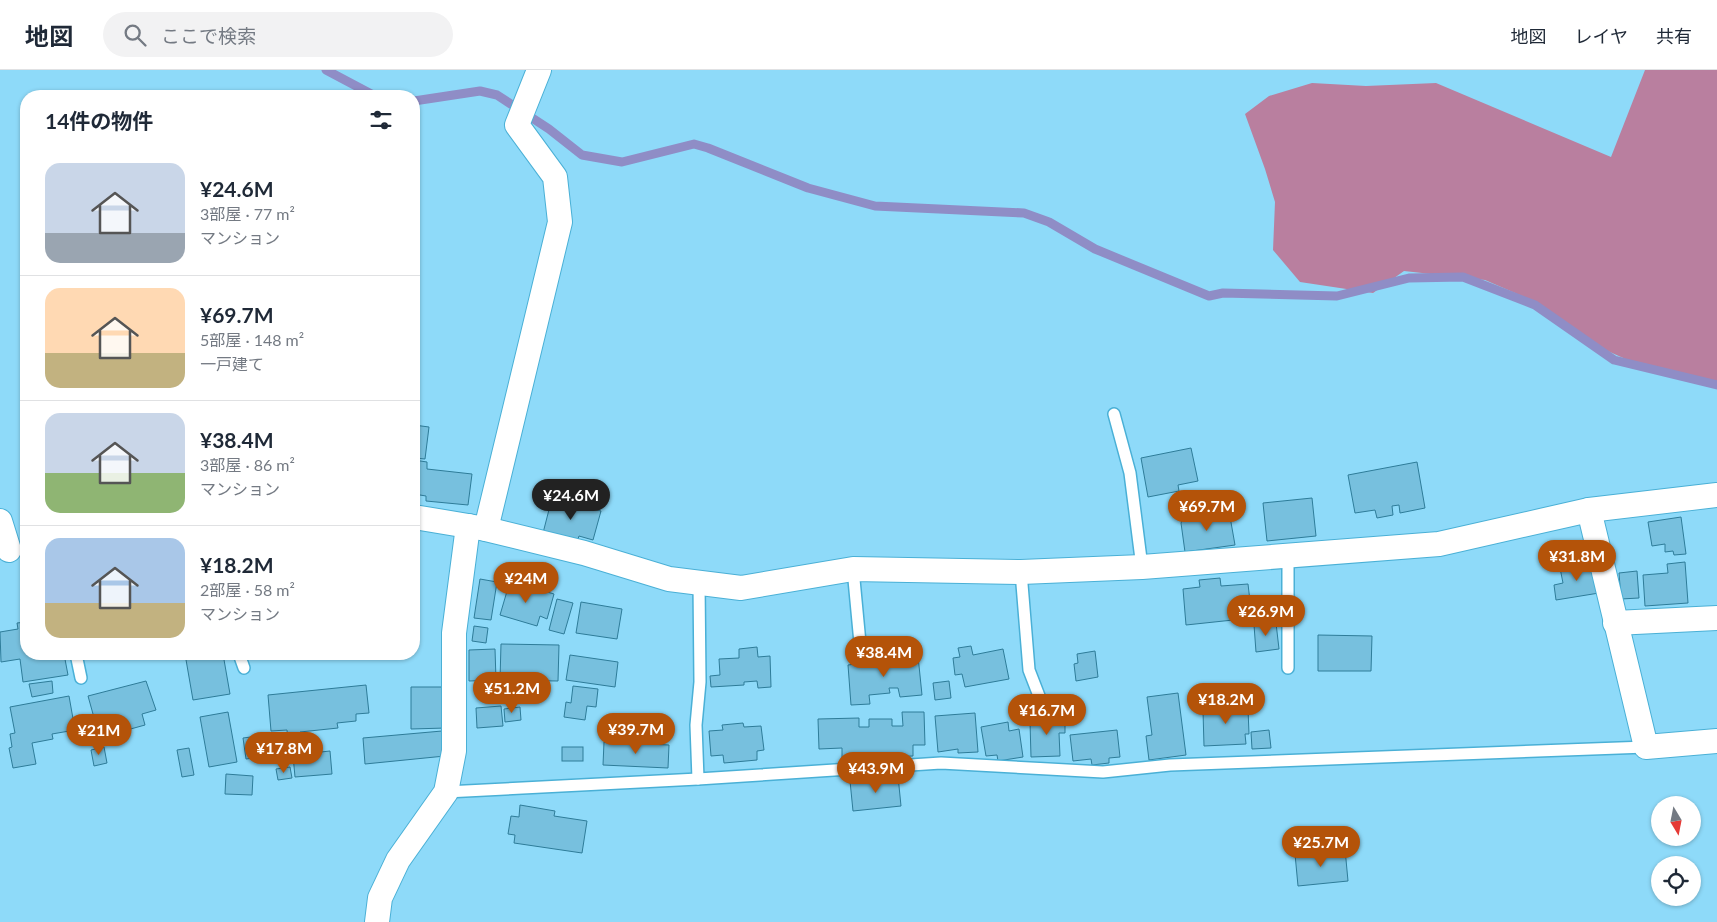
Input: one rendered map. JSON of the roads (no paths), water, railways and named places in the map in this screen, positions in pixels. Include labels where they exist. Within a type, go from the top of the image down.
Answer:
[{"type":"street","points":[[378,922],[380,898],[398,860],[446,792],[454,751],[454,633],[477,528],[560,222],[555,177],[517,126],[539,70]]},
{"type":"street","points":[[420,518],[477,528],[584,553],[669,579],[741,588],[853,569],[1021,572],[1142,568],[1439,544],[1589,510],[1717,495]]},
{"type":"street","points":[[1589,510],[1646,747],[1717,741]]},
{"type":"street","points":[[0,521],[12,549]]},
{"type":"street","points":[[1615,623],[1717,618]]},
{"type":"lane","points":[[1114,414],[1130,473],[1142,568]]},
{"type":"lane","points":[[1288,555],[1288,668]]},
{"type":"lane","points":[[853,569],[860,643]]},
{"type":"lane","points":[[1021,572],[1029,670],[1041,702]]},
{"type":"lane","points":[[698,779],[696,725],[700,682],[699,582]]},
{"type":"lane","points":[[77,660],[81,678]]},
{"type":"lane","points":[[241,660],[244,668]]},
{"type":"lane","points":[[446,792],[698,779],[941,763],[1103,772],[1170,765],[1646,747]]},
{"type":"waterway","points":[[326,70],[364,90]]},
{"type":"waterway","points":[[420,100],[480,91],[497,95],[549,129],[582,155],[622,162],[694,144],[808,188],[875,206],[1024,213],[1049,222],[1095,249],[1209,296],[1223,293],[1337,296],[1409,278],[1463,277],[1535,305],[1614,360],[1717,385]]}]
